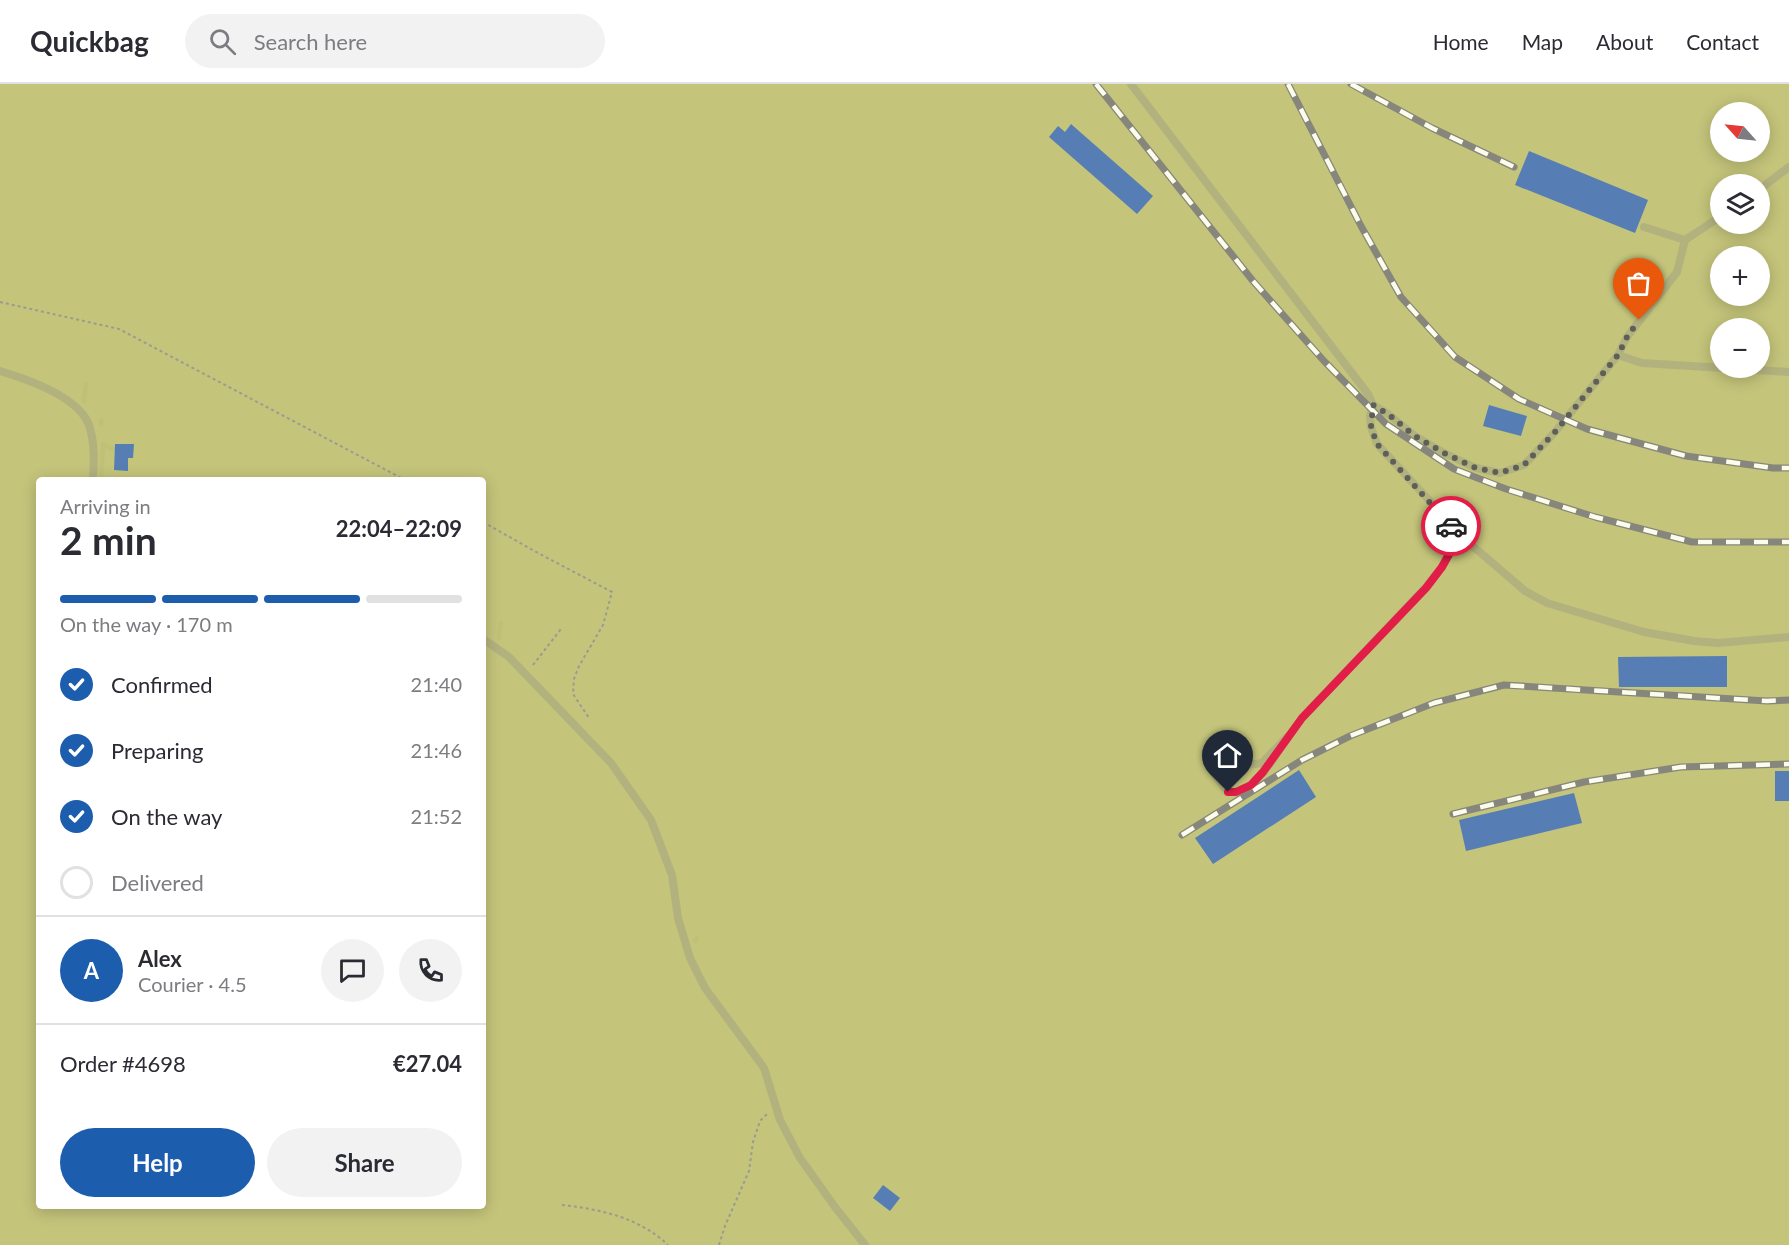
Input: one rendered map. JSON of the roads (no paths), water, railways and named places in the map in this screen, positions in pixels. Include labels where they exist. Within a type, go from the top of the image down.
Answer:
[{"type":"lane","points":[[1131,84],[1368,394],[1373,405],[1371,427],[1377,444],[1440,512],[1458,538],[1475,548],[1525,591],[1547,603],[1644,632],[1694,641],[1718,643],[1789,637]]},
{"type":"lane","points":[[1770,181],[1789,167]]},
{"type":"lane","points":[[1373,405],[1415,436],[1476,468],[1500,473],[1524,465],[1555,432],[1618,355],[1627,337],[1677,272],[1685,240],[1710,224]]},
{"type":"lane","points":[[1644,227],[1685,240]]},
{"type":"lane","points":[[1618,355],[1642,363],[1789,372]]},
{"type":"lane","points":[[0,371],[21,377],[58,394],[83,414],[94,442],[93,477]]},
{"type":"lane","points":[[1287,736],[1263,772],[1251,785],[1236,792],[1228,792],[1214,774],[1216,766],[1224,760],[1236,759],[1245,764],[1262,763],[1363,652],[1426,588],[1442,567],[1458,538]]},
{"type":"lane","points":[[486,641],[510,657],[611,763],[651,820],[672,875],[678,918],[690,957],[705,988],[764,1068],[780,1120],[800,1158],[865,1245]]},
{"type":"waterway","points":[[84,401],[86,384]]},
{"type":"waterway","points":[[103,444],[113,449]]},
{"type":"waterway","points":[[101,477],[103,444]]},
{"type":"waterway","points":[[499,638],[501,623]]},
{"type":"railway","points":[[1096,84],[1253,281],[1324,361],[1386,424],[1454,469],[1506,489],[1595,517],[1692,542],[1789,542]]},
{"type":"railway","points":[[1288,84],[1361,226],[1401,297],[1455,357],[1519,399],[1587,429],[1686,456],[1773,468],[1789,468]]},
{"type":"railway","points":[[1351,84],[1432,128],[1514,167]]},
{"type":"railway","points":[[1182,835],[1302,760],[1350,736],[1434,703],[1504,685],[1767,701],[1789,700]]},
{"type":"railway","points":[[1453,814],[1584,782],[1681,767],[1789,764]]}]
